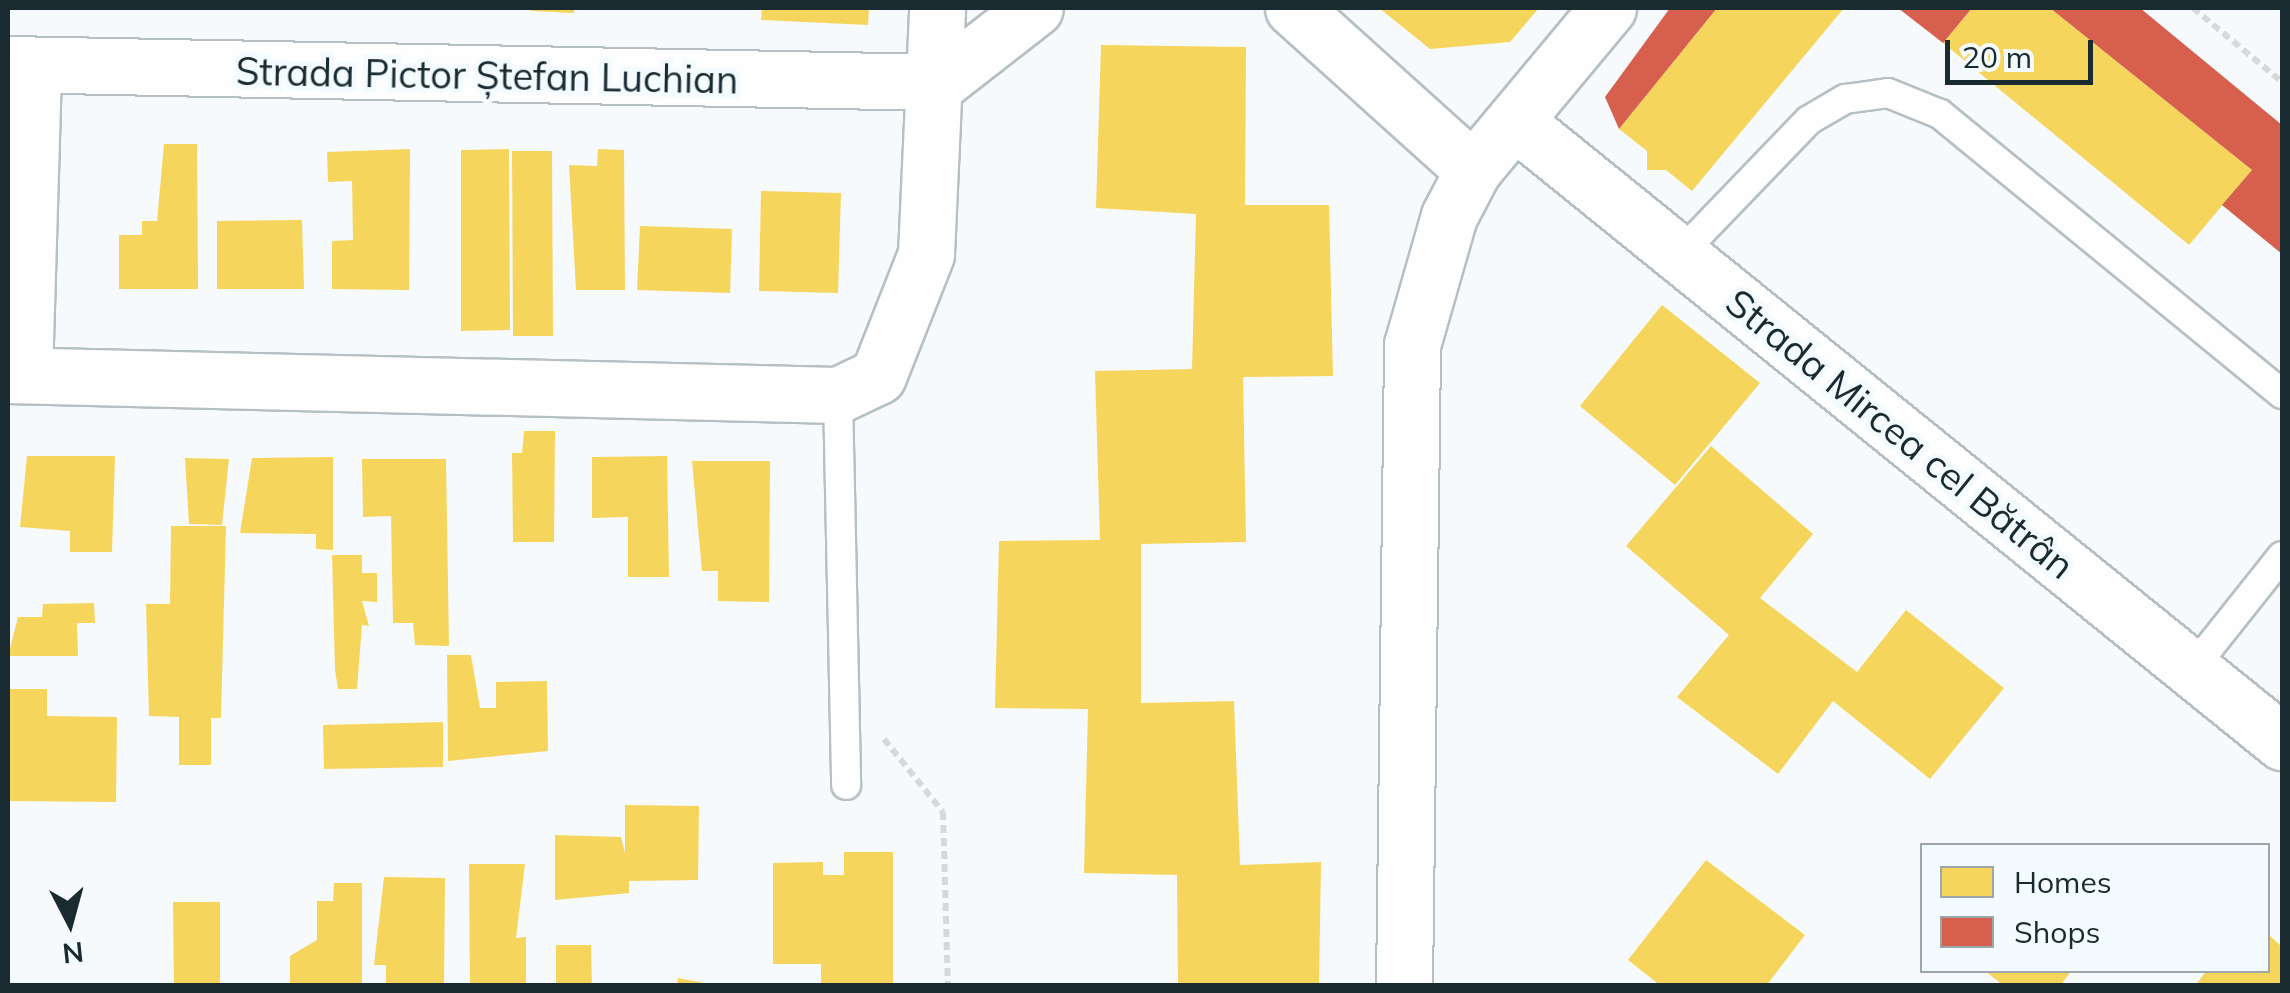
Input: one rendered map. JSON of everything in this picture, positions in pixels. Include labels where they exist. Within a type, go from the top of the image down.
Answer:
[{"type":"street","points":[[838,395],[878,376],[900,340],[926,254],[940,82],[936,8]]},
{"type":"street","points":[[940,82],[1035,8]]},
{"type":"street","points":[[1293,8],[1473,170]]},
{"type":"street","points":[[1404,986],[1412,345],[1450,216],[1473,170],[1518,124],[1608,8]]},
{"type":"street","name":"Strada Pictor Ștefan Luchian","points":[[838,395],[16,375],[20,65],[940,82]]},
{"type":"street","name":"Strada Mircea cel Bătrân","points":[[1518,124],[2282,742]]},
{"type":"lane","points":[[1679,256],[1809,120],[1846,99],[1888,93],[1940,114],[2282,394]]},
{"type":"lane","points":[[838,395],[846,784]]},
{"type":"lane","points":[[2192,669],[2282,556]]},
{"type":"path","points":[[2193,8],[2282,82]]},
{"type":"path","points":[[844,693],[943,812],[948,986]]},
{"type":"building: Homes","points":[[574,8],[574,13],[531,11]]},
{"type":"building: Homes","points":[[762,8],[869,8],[868,25],[761,20]]},
{"type":"building: Homes","points":[[1379,8],[1539,8],[1510,42],[1430,49]]},
{"type":"building: Homes","points":[[1717,8],[1844,8],[1692,191],[1666,170],[1647,170],[1647,151],[1619,129]]},
{"type":"building: Homes","points":[[1972,8],[2050,8],[2252,170],[2189,245],[1943,43]]},
{"type":"building: Homes","points":[[1101,45],[1246,47],[1245,205],[1329,205],[1333,376],[1243,377],[1246,542],[1141,544],[1141,703],[1234,701],[1240,865],[1321,862],[1319,986],[1178,986],[1177,875],[1084,873],[1088,709],[995,708],[999,541],[1100,540],[1095,371],[1192,369],[1196,214],[1096,208]]},
{"type":"building: Homes","points":[[164,144],[197,144],[198,289],[119,289],[119,235],[142,235],[142,221],[157,221]]},
{"type":"building: Homes","points":[[410,149],[409,290],[332,289],[332,241],[353,240],[352,181],[328,182],[327,152]]},
{"type":"building: Homes","points":[[509,149],[510,330],[461,331],[461,150]]},
{"type":"building: Homes","points":[[598,149],[624,150],[625,290],[576,290],[569,165],[597,166]]},
{"type":"building: Homes","points":[[512,151],[552,151],[553,336],[513,336]]},
{"type":"building: Homes","points":[[761,191],[841,193],[838,293],[759,291]]},
{"type":"building: Homes","points":[[302,220],[304,289],[217,289],[217,221]]},
{"type":"building: Homes","points":[[640,226],[732,229],[730,293],[637,290]]},
{"type":"building: Homes","points":[[1662,305],[1760,383],[1675,485],[1580,406]]},
{"type":"building: Homes","points":[[524,431],[555,431],[554,542],[513,542],[512,453],[522,453]]},
{"type":"building: Homes","points":[[1711,446],[1813,534],[1760,598],[1857,672],[1906,610],[2004,688],[1930,779],[1833,701],[1778,774],[1677,697],[1729,635],[1626,546]]},
{"type":"building: Homes","points":[[27,456],[115,456],[112,552],[70,552],[70,531],[20,527]]},
{"type":"building: Homes","points":[[667,456],[669,577],[628,577],[628,517],[592,518],[592,457]]},
{"type":"building: Homes","points":[[333,457],[333,550],[316,549],[316,534],[240,533],[252,458]]},
{"type":"building: Homes","points":[[185,458],[229,459],[222,525],[189,524]]},
{"type":"building: Homes","points":[[362,459],[446,459],[449,646],[415,645],[413,623],[393,623],[391,516],[363,517]]},
{"type":"building: Homes","points":[[692,461],[770,461],[769,602],[718,601],[718,571],[702,571]]},
{"type":"building: Homes","points":[[171,526],[226,526],[221,718],[211,718],[211,765],[179,765],[179,717],[149,716],[146,604],[170,604]]},
{"type":"building: Homes","points":[[332,555],[362,555],[362,573],[377,573],[377,602],[362,601],[369,626],[362,625],[357,689],[338,689]]},
{"type":"building: Homes","points":[[94,603],[95,623],[77,623],[78,656],[8,656],[18,617],[42,617],[43,604]]},
{"type":"building: Homes","points":[[447,655],[471,655],[480,708],[496,708],[496,682],[547,681],[548,751],[448,761]]},
{"type":"building: Homes","points":[[8,689],[47,689],[47,716],[117,717],[116,802],[8,801]]},
{"type":"building: Homes","points":[[443,722],[443,767],[324,769],[323,725]]},
{"type":"building: Homes","points":[[625,805],[699,806],[698,880],[629,881],[629,893],[555,900],[555,835],[621,837],[625,853]]},
{"type":"building: Homes","points":[[844,852],[893,852],[893,986],[821,986],[821,964],[773,964],[773,863],[823,862],[823,875],[844,875]]},
{"type":"building: Homes","points":[[1706,860],[1805,935],[1766,986],[1661,986],[1628,960]]},
{"type":"building: Homes","points":[[469,864],[525,864],[516,938],[526,937],[526,986],[470,986]]},
{"type":"building: Homes","points":[[384,877],[445,878],[444,986],[386,986],[386,965],[374,965]]},
{"type":"building: Homes","points":[[334,883],[362,883],[362,986],[290,986],[290,956],[317,940],[317,901],[333,901]]},
{"type":"building: Homes","points":[[173,902],[220,902],[220,985],[174,986]]},
{"type":"building: Homes","points":[[2270,936],[2282,947],[2282,986],[2195,986],[2205,973],[2270,973]]},
{"type":"building: Homes","points":[[556,945],[591,945],[592,986],[556,986]]},
{"type":"building: Homes","points":[[1988,973],[2070,973],[2060,986],[2004,986]]},
{"type":"building: Homes","points":[[678,978],[709,984],[709,986],[677,986]]},
{"type":"building: Shops","points":[[1670,8],[1717,8],[1619,129],[1605,97]]},
{"type":"building: Shops","points":[[1898,8],[1972,8],[1943,43]]},
{"type":"building: Shops","points":[[2050,8],[2140,8],[2282,125],[2282,254],[2222,205],[2252,170]]}]
